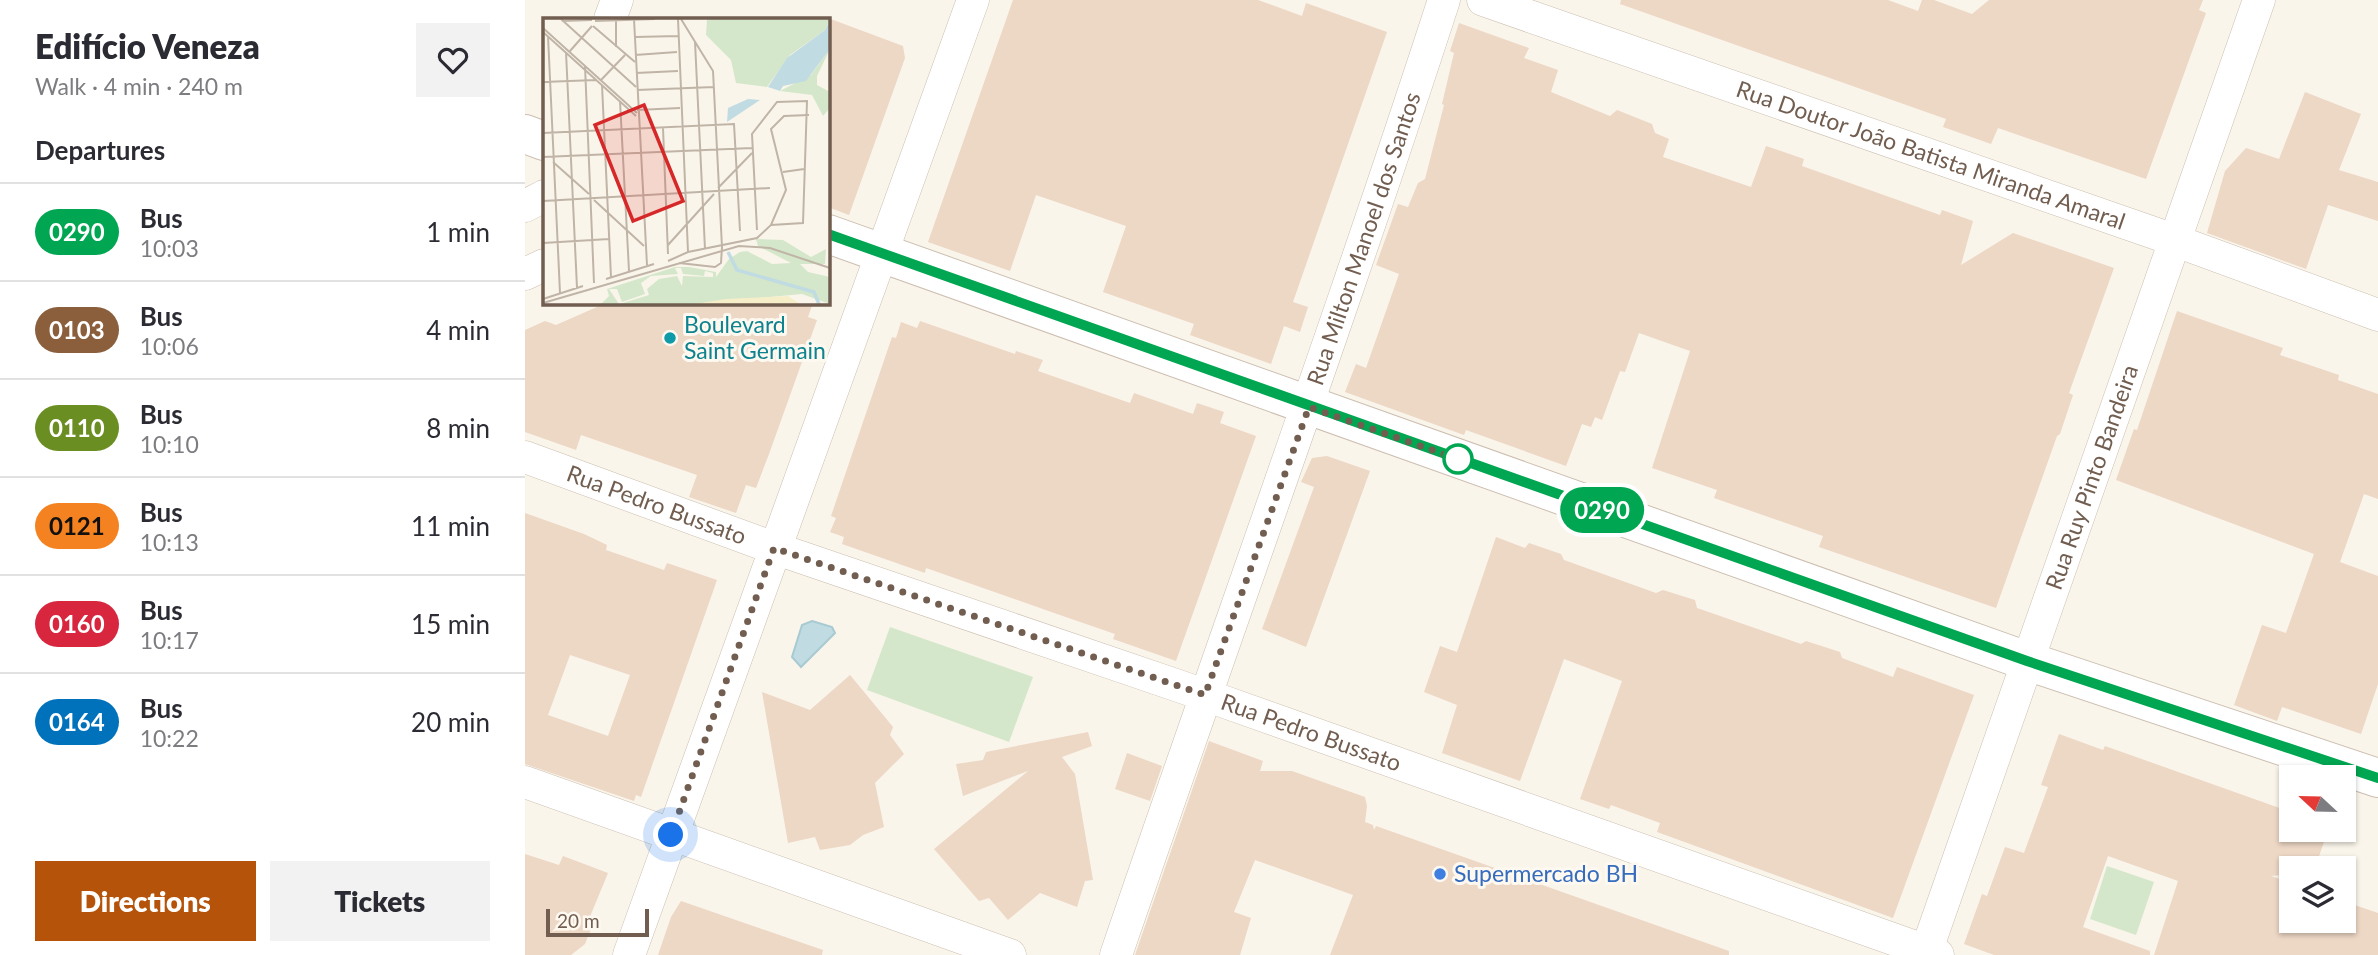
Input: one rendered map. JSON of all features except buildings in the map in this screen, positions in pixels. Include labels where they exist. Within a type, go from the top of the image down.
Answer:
[{"type":"street","points":[[610,18],[617,0]]},
{"type":"street","points":[[629,955],[973,0]]},
{"type":"street","name":"Rua Milton Manoel dos Santos","points":[[1116,955],[1205,695],[1309,407],[1444,0]]},
{"type":"street","name":"Rua Doutor João Batista Miranda Amaral","points":[[1483,0],[2176,241],[2378,315]]},
{"type":"street","name":"Rua Ruy Pinto Bandeira","points":[[1930,954],[2027,661],[2259,0]]},
{"type":"street","points":[[525,134],[543,141]]},
{"type":"street","points":[[525,206],[543,197]]},
{"type":"street","points":[[829,234],[2027,661],[2378,778]]},
{"type":"street","points":[[525,274],[543,265]]},
{"type":"street","name":"Rua Pedro Bussato","points":[[525,457],[774,548],[1205,695],[1930,954]]},
{"type":"street","points":[[525,782],[1010,955]]},
{"type":"green space","points":[[890,627],[1033,677],[1009,742],[867,690]]},
{"type":"green space","points":[[2107,866],[2154,882],[2136,935],[2090,919]]},
{"type":"water","points":[[812,621],[832,627],[835,633],[801,667],[792,657],[802,625]]},
{"type":"bus line","name":"0290","points":[[829,234],[2027,661],[2378,778]]},
{"type":"place","name":"Boulevard Saint Germain","points":[[670,338]]},
{"type":"place","name":"Supermercado BH","points":[[1440,874]]},
{"type":"route","points":[[671,835],[774,548],[1205,695],[1309,407],[1469,463],[1458,459]]}]
